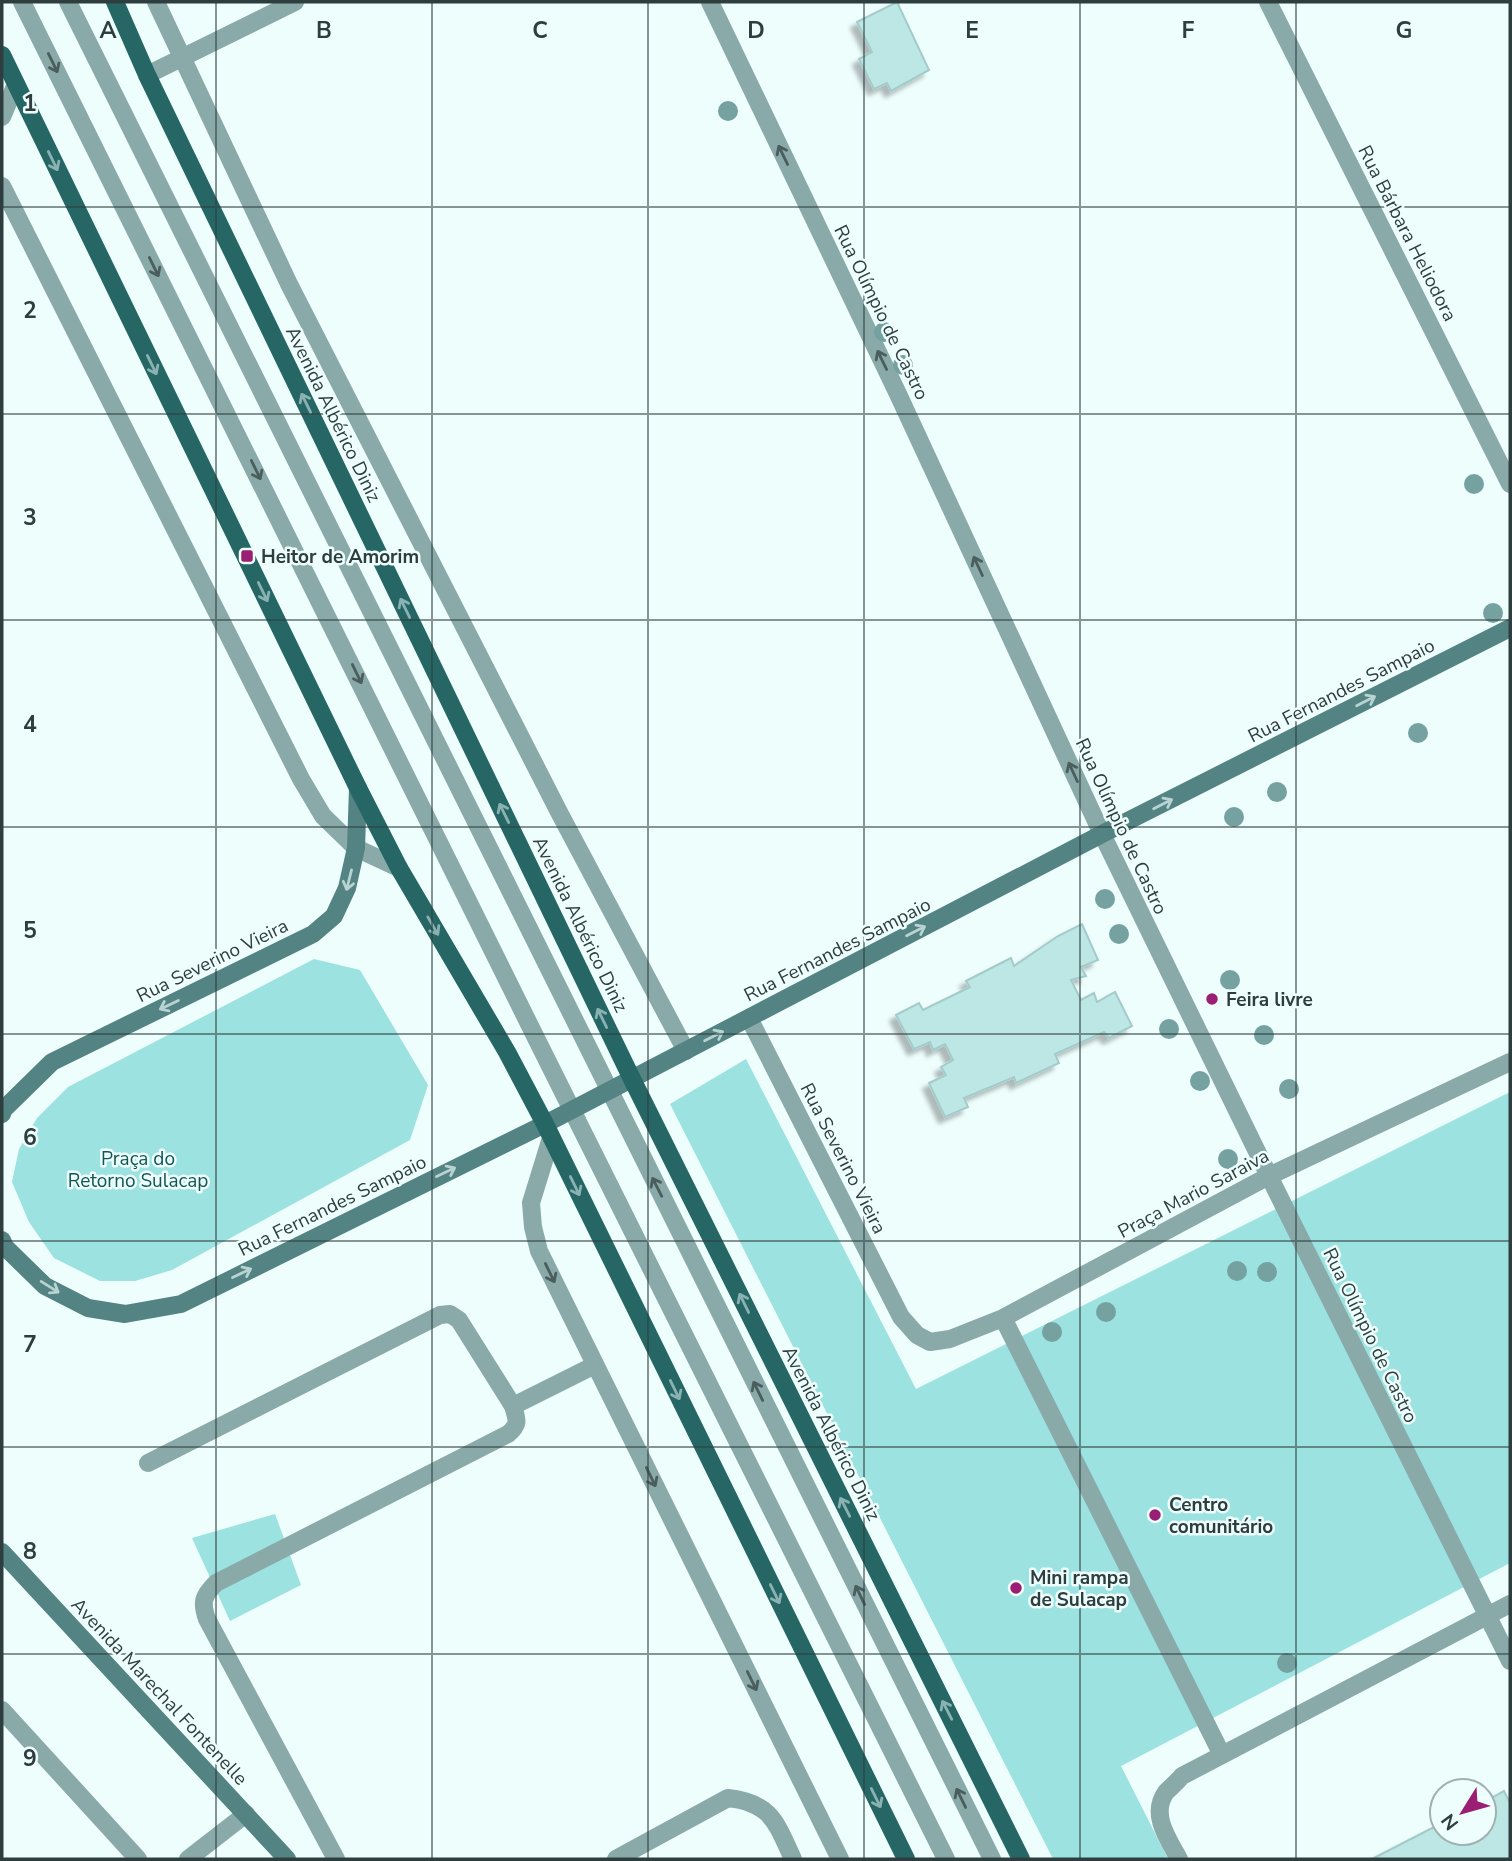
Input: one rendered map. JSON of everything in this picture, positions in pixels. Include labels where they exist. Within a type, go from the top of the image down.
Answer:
[{"type":"main road","name":"Avenida Albérico Diniz","points":[[115,2],[147,75],[632,1079],[1021,1859]]},
{"type":"main road","points":[[2,55],[358,788],[399,867],[507,1052],[548,1131],[906,1859]]},
{"type":"main road","name":"Rua Fernandes Sampaio","points":[[2,1240],[5,1247],[45,1286],[89,1308],[125,1314],[181,1304],[548,1131],[572,1110],[608,1091],[1102,834],[1510,628]]},
{"type":"main road","name":"Rua Severino Vieira","points":[[2,1114],[52,1062],[313,934],[334,916],[347,888],[356,848],[358,788]]},
{"type":"main road","name":"Avenida Marechal Fontenelle","points":[[2,1552],[287,1859]]},
{"type":"street","points":[[23,2],[946,1859]]},
{"type":"street","points":[[68,2],[992,1859]]},
{"type":"street","name":"Avenida Albérico Diniz","points":[[156,2],[289,284],[560,814],[686,1051]]},
{"type":"street","points":[[147,75],[295,2]]},
{"type":"street","name":"Rua Olímpio de Castro","points":[[710,2],[904,406],[1102,834],[1510,1661]]},
{"type":"street","name":"Rua Bárbara Heliodora","points":[[1268,2],[1510,484]]},
{"type":"street","points":[[2,117],[16,84]]},
{"type":"street","points":[[2,186],[301,779],[323,816],[356,848],[399,867]]},
{"type":"street","name":"Rua Severino Vieira","points":[[749,1018],[901,1317]]},
{"type":"street","name":"Praça Mario Saraiva","points":[[901,1317],[917,1335],[930,1342],[950,1339],[1003,1318],[1269,1176],[1510,1062]]},
{"type":"street","points":[[548,1131],[531,1203],[533,1227],[540,1251],[840,1859]]},
{"type":"street","points":[[148,1463],[440,1315],[450,1314],[459,1320],[513,1406],[516,1428],[508,1434],[216,1583],[206,1593],[202,1607],[207,1619],[337,1859]]},
{"type":"street","points":[[1003,1318],[1222,1755]]},
{"type":"street","points":[[513,1406],[595,1365]]},
{"type":"street","points":[[1179,1859],[1161,1825],[1159,1809],[1165,1794],[1182,1776],[1510,1604]]},
{"type":"street","points":[[2,1710],[138,1859]]},
{"type":"street","points":[[616,1859],[728,1798],[747,1800],[766,1811],[778,1827],[793,1859]]},
{"type":"street","points":[[188,1859],[246,1814]]},
{"type":"green space","name":"Praça do Retorno Sulacap","points":[[314,959],[360,970],[428,1085],[410,1140],[172,1270],[135,1281],[100,1281],[54,1258],[29,1222],[12,1182],[19,1149],[37,1118],[68,1087]]},
{"type":"green space","points":[[746,1059],[916,1389],[1510,1092],[1510,1563],[1121,1766],[1168,1859],[1053,1859],[670,1104]]},
{"type":"green space","points":[[275,1514],[301,1585],[230,1621],[192,1538]]},
{"type":"building","points":[[897,2],[929,70],[891,91],[887,83],[874,89],[859,59],[872,52],[857,22]]},
{"type":"building","points":[[1082,924],[1098,960],[1081,967],[1086,976],[1071,980],[1081,1000],[1094,993],[1097,1002],[1115,992],[1132,1026],[1109,1038],[1104,1032],[1055,1054],[1059,1063],[1016,1083],[1014,1077],[964,1098],[968,1107],[945,1117],[929,1083],[946,1075],[941,1067],[953,1060],[945,1044],[933,1050],[930,1042],[914,1049],[896,1015],[919,1003],[923,1010],[970,987],[966,981],[1011,958],[1014,966],[1058,936]]},
{"type":"building","points":[[1504,1791],[1510,1803],[1510,1859],[1372,1859],[1428,1830],[1428,1847],[1498,1847],[1498,1794]]},
{"type":"place","name":"Heitor de Amorim","points":[[247,556]]},
{"type":"place","name":"Feira livre","points":[[1212,999]]},
{"type":"place","name":"Centro comunitário","points":[[1155,1515]]},
{"type":"place","name":"Mini rampa de Sulacap","points":[[1016,1588]]}]
